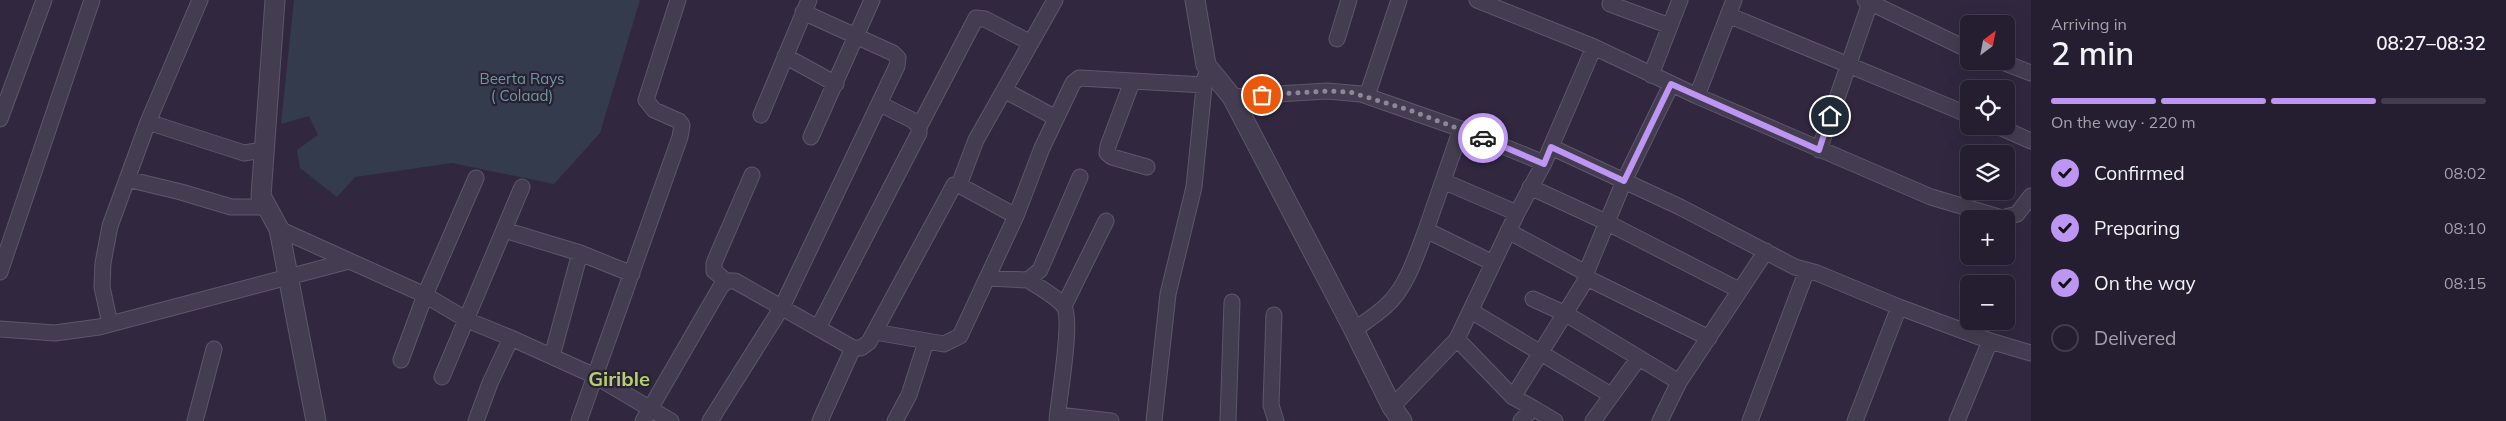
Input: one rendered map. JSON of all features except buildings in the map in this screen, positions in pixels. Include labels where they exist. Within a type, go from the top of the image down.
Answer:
[{"type":"street","points":[[0,119],[44,0]]},
{"type":"street","points":[[0,272],[92,0]]},
{"type":"street","points":[[110,324],[102,287],[103,262],[110,226],[148,122],[200,0]]},
{"type":"street","points":[[274,0],[261,196],[265,207],[279,229],[316,421]]},
{"type":"street","points":[[579,421],[682,128],[680,121],[654,110],[646,100],[678,0]]},
{"type":"street","points":[[811,137],[872,0]]},
{"type":"street","points":[[752,175],[714,263],[714,272],[726,281],[735,281],[853,348],[861,348],[869,342],[875,332],[951,188],[959,185],[976,140],[1055,0]]},
{"type":"street","points":[[1154,421],[1168,294],[1194,187],[1206,66],[1195,0]]},
{"type":"street","points":[[1337,39],[1349,0]]},
{"type":"street","points":[[1367,96],[1399,0]]},
{"type":"street","points":[[1477,0],[1594,47],[1697,96],[1931,197],[2002,218],[2017,214],[2031,196]]},
{"type":"street","points":[[1651,75],[1680,0]]},
{"type":"street","points":[[1697,96],[1734,0]]},
{"type":"street","points":[[1819,150],[1868,1],[1960,46]]},
{"type":"street","points":[[1610,4],[1670,26]]},
{"type":"street","points":[[710,421],[782,307],[880,104],[897,66],[898,58],[893,53],[857,36],[806,6],[761,115]]},
{"type":"street","points":[[1728,16],[1960,111]]},
{"type":"street","points":[[818,328],[919,133],[919,126],[976,18],[985,19],[1031,43]]},
{"type":"street","points":[[1206,66],[1232,97],[1397,414],[1457,339],[1508,231],[1544,164],[1594,47]]},
{"type":"street","points":[[785,56],[836,84]]},
{"type":"street","points":[[2015,67],[2031,73]]},
{"type":"street","points":[[875,332],[944,344],[960,336],[1016,216],[1042,148],[1073,83],[1079,78],[1086,76],[1132,82],[1204,85]]},
{"type":"street","points":[[1132,82],[1107,153],[1112,157],[1147,167]]},
{"type":"street","points":[[1514,397],[1566,314],[1586,275],[1624,181],[1671,84]]},
{"type":"street","points":[[1004,90],[1056,118]]},
{"type":"street","points":[[1232,97],[1327,91],[1350,92],[1367,96],[1461,129],[1544,164]]},
{"type":"street","points":[[880,104],[914,121],[919,126]]},
{"type":"street","points":[[148,122],[244,153],[264,150]]},
{"type":"street","points":[[1354,330],[1387,305],[1410,271],[1461,129]]},
{"type":"street","points":[[2015,133],[2031,140]]},
{"type":"street","points":[[1551,147],[1624,181],[1795,267],[1990,341],[2031,354]]},
{"type":"street","points":[[1028,280],[1040,270],[1049,253],[1080,177]]},
{"type":"street","points":[[401,360],[425,295],[476,178]]},
{"type":"street","points":[[127,179],[231,207],[265,207]]},
{"type":"street","points":[[1443,181],[1517,213]]},
{"type":"street","points":[[959,185],[1016,216]]},
{"type":"street","points":[[442,378],[522,186]]},
{"type":"street","points":[[1530,187],[1608,223],[1739,290]]},
{"type":"street","points":[[1064,306],[1106,221]]},
{"type":"street","points":[[279,229],[425,295],[467,320],[512,338],[595,376],[671,421]]},
{"type":"street","points":[[504,230],[580,253],[632,274]]},
{"type":"street","points":[[1426,230],[1493,263]]},
{"type":"street","points":[[1508,231],[1586,275],[1709,338]]},
{"type":"street","points":[[1660,421],[1679,382],[1766,251]]},
{"type":"street","points":[[552,356],[580,253]]},
{"type":"street","points":[[0,328],[55,333],[110,324],[349,261]]},
{"type":"street","points":[[1750,421],[1807,270]]},
{"type":"street","points":[[987,278],[1028,280],[1064,306],[1067,315],[1067,336],[1058,418],[1106,421]]},
{"type":"street","points":[[643,421],[649,407],[726,281]]},
{"type":"street","points":[[1533,299],[1566,314],[1679,382]]},
{"type":"street","points":[[1228,421],[1232,302]]},
{"type":"street","points":[[1855,421],[1899,307]]},
{"type":"street","points":[[1470,311],[1611,395]]},
{"type":"street","points":[[1274,315],[1271,405],[1273,419],[1276,421]]},
{"type":"street","points":[[476,421],[490,383],[512,338]]},
{"type":"street","points":[[1457,339],[1514,397],[1555,421]]},
{"type":"street","points":[[1957,421],[1990,341]]},
{"type":"street","points":[[895,421],[909,395],[926,342]]},
{"type":"street","points":[[820,421],[853,348]]},
{"type":"street","points":[[196,421],[214,349]]},
{"type":"street","points":[[1593,421],[1638,359]]},
{"type":"street","points":[[1521,421],[1533,408]]},
{"type":"green space","name":"Beerta Rays ( Colaad)","points":[[294,0],[640,0],[600,133],[554,184],[452,163],[355,177],[337,197],[300,168],[297,150],[318,135],[309,116],[281,124]]},
{"type":"way so far","points":[[1262,95],[1327,91],[1361,94],[1483,138]]},
{"type":"district","name":"Girible","points":[[619,379]]},
{"type":"route","points":[[1483,138],[1544,164],[1551,147],[1624,181],[1671,84],[1819,150],[1830,116]]}]
